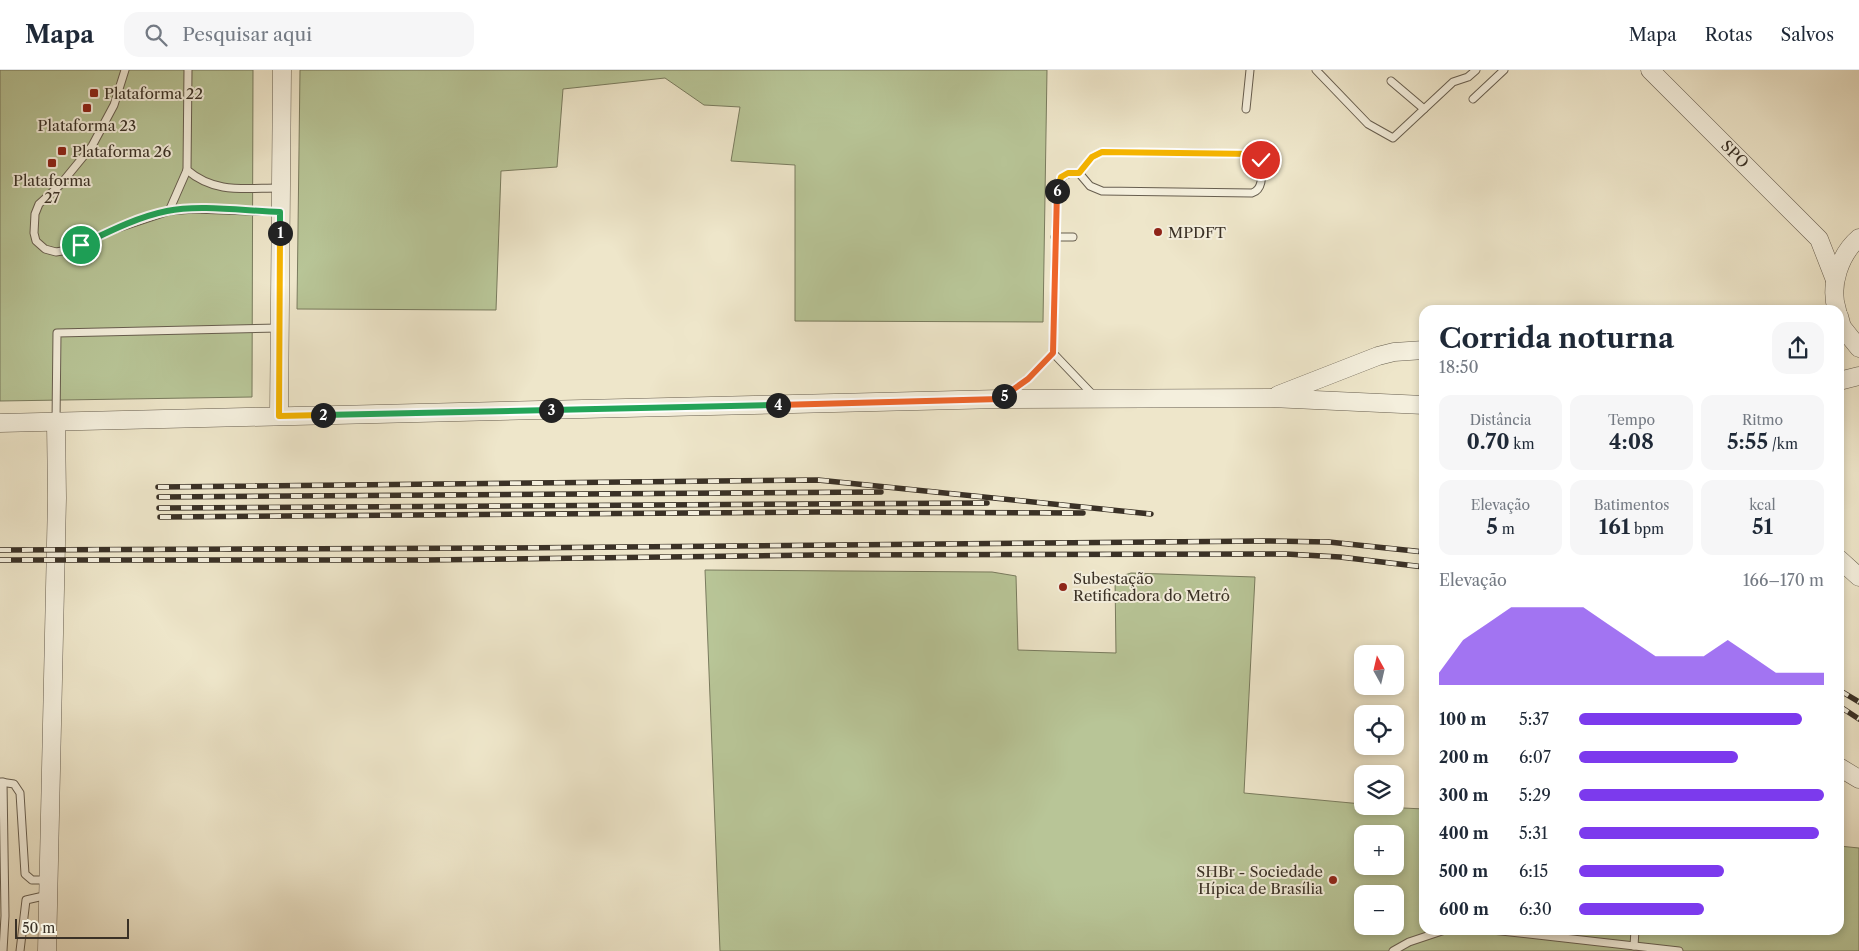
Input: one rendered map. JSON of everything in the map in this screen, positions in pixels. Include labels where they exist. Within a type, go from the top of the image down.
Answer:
[{"type":"street","points":[[279,416],[279,188],[282,70]]},
{"type":"street","name":"SPO","points":[[1650,70],[1819,239],[1836,280]]},
{"type":"street","points":[[1819,239],[1835,244],[1856,240]]},
{"type":"street","points":[[1836,305],[1836,280],[1842,260],[1856,240]]},
{"type":"street","points":[[1844,329],[1859,348]]},
{"type":"street","points":[[1271,398],[1378,356],[1394,352],[1419,350]]},
{"type":"street","points":[[1844,380],[1859,376]]},
{"type":"street","points":[[0,423],[1000,399],[1271,398],[1419,405]]},
{"type":"street","points":[[47,951],[57,498],[56,423]]},
{"type":"street","points":[[1844,564],[1859,577]]},
{"type":"street","points":[[1844,770],[1859,779]]},
{"type":"lane","points":[[125,70],[114,105],[92,146],[60,185],[40,204],[33,224],[36,241],[45,249],[56,252],[68,250],[115,229],[168,211],[194,209],[280,212]]},
{"type":"lane","points":[[168,211],[187,170],[188,70]]},
{"type":"lane","points":[[1246,108],[1250,70]]},
{"type":"lane","points":[[1316,70],[1368,124],[1392,138],[1453,82],[1468,77],[1476,70]]},
{"type":"lane","points":[[1473,99],[1504,70]]},
{"type":"lane","points":[[1391,81],[1424,109]]},
{"type":"lane","points":[[1000,399],[1028,379],[1053,353],[1057,185],[1061,177],[1068,173],[1079,173],[1090,186],[1102,191],[1252,193],[1260,187],[1261,160],[1255,154],[1102,152],[1092,157],[1079,173]]},
{"type":"lane","points":[[187,170],[205,183],[217,187],[279,188]]},
{"type":"lane","points":[[1055,237],[1073,237]]},
{"type":"lane","points":[[56,423],[57,333],[279,328]]},
{"type":"lane","points":[[1053,353],[1097,399]]},
{"type":"lane","points":[[3,951],[5,916],[1,782],[14,784],[20,794],[25,874],[32,880],[48,887]]},
{"type":"lane","points":[[20,951],[26,900],[48,887]]},
{"type":"lane","points":[[1393,951],[1409,942],[1431,935]]},
{"type":"lane","points":[[1536,935],[1679,951]]},
{"type":"lane","points":[[1634,946],[1635,935]]},
{"type":"green space","points":[[0,70],[253,70],[252,397],[0,401]]},
{"type":"green space","points":[[300,70],[1047,70],[1043,322],[795,321],[795,165],[731,161],[740,107],[704,105],[665,78],[563,89],[557,167],[501,171],[496,310],[297,309]]},
{"type":"green space","points":[[705,570],[992,572],[1016,576],[1018,650],[1116,653],[1115,578],[1131,573],[1255,577],[1244,793],[1354,803],[1354,815],[1404,815],[1404,808],[1419,809],[1419,935],[1844,935],[1844,846],[1859,848],[1859,951],[720,951]]},
{"type":"railway","points":[[158,487],[818,480],[1151,514]]},
{"type":"railway","points":[[159,497],[881,492]]},
{"type":"railway","points":[[159,508],[987,503]]},
{"type":"railway","points":[[160,517],[818,512],[1083,513]]},
{"type":"railway","points":[[0,550],[510,548],[1266,541],[1329,542],[1419,551]]},
{"type":"railway","points":[[0,560],[426,560],[816,555],[1286,554],[1340,557],[1419,566]]},
{"type":"railway","points":[[1844,693],[1859,702]]},
{"type":"railway","points":[[1844,709],[1859,719]]},
{"type":"place","name":"Plataforma 22","points":[[94,93]]},
{"type":"place","name":"Plataforma 23","points":[[87,108]]},
{"type":"place","name":"Plataforma 26","points":[[62,151]]},
{"type":"place","name":"Plataforma 27","points":[[52,163]]},
{"type":"place","name":"MPDFT","points":[[1158,232]]},
{"type":"place","name":"Subestação Retificadora do Metrô","points":[[1063,587]]},
{"type":"place","name":"SHBr - Sociedade Hípica de Brasília","points":[[1333,880]]},
{"type":"route","points":[[81,245],[115,229],[168,211],[194,209],[280,212],[279,416],[1000,399],[1028,379],[1053,353],[1057,185],[1061,177],[1068,173],[1079,173],[1092,157],[1102,152],[1255,154],[1261,160]]}]
